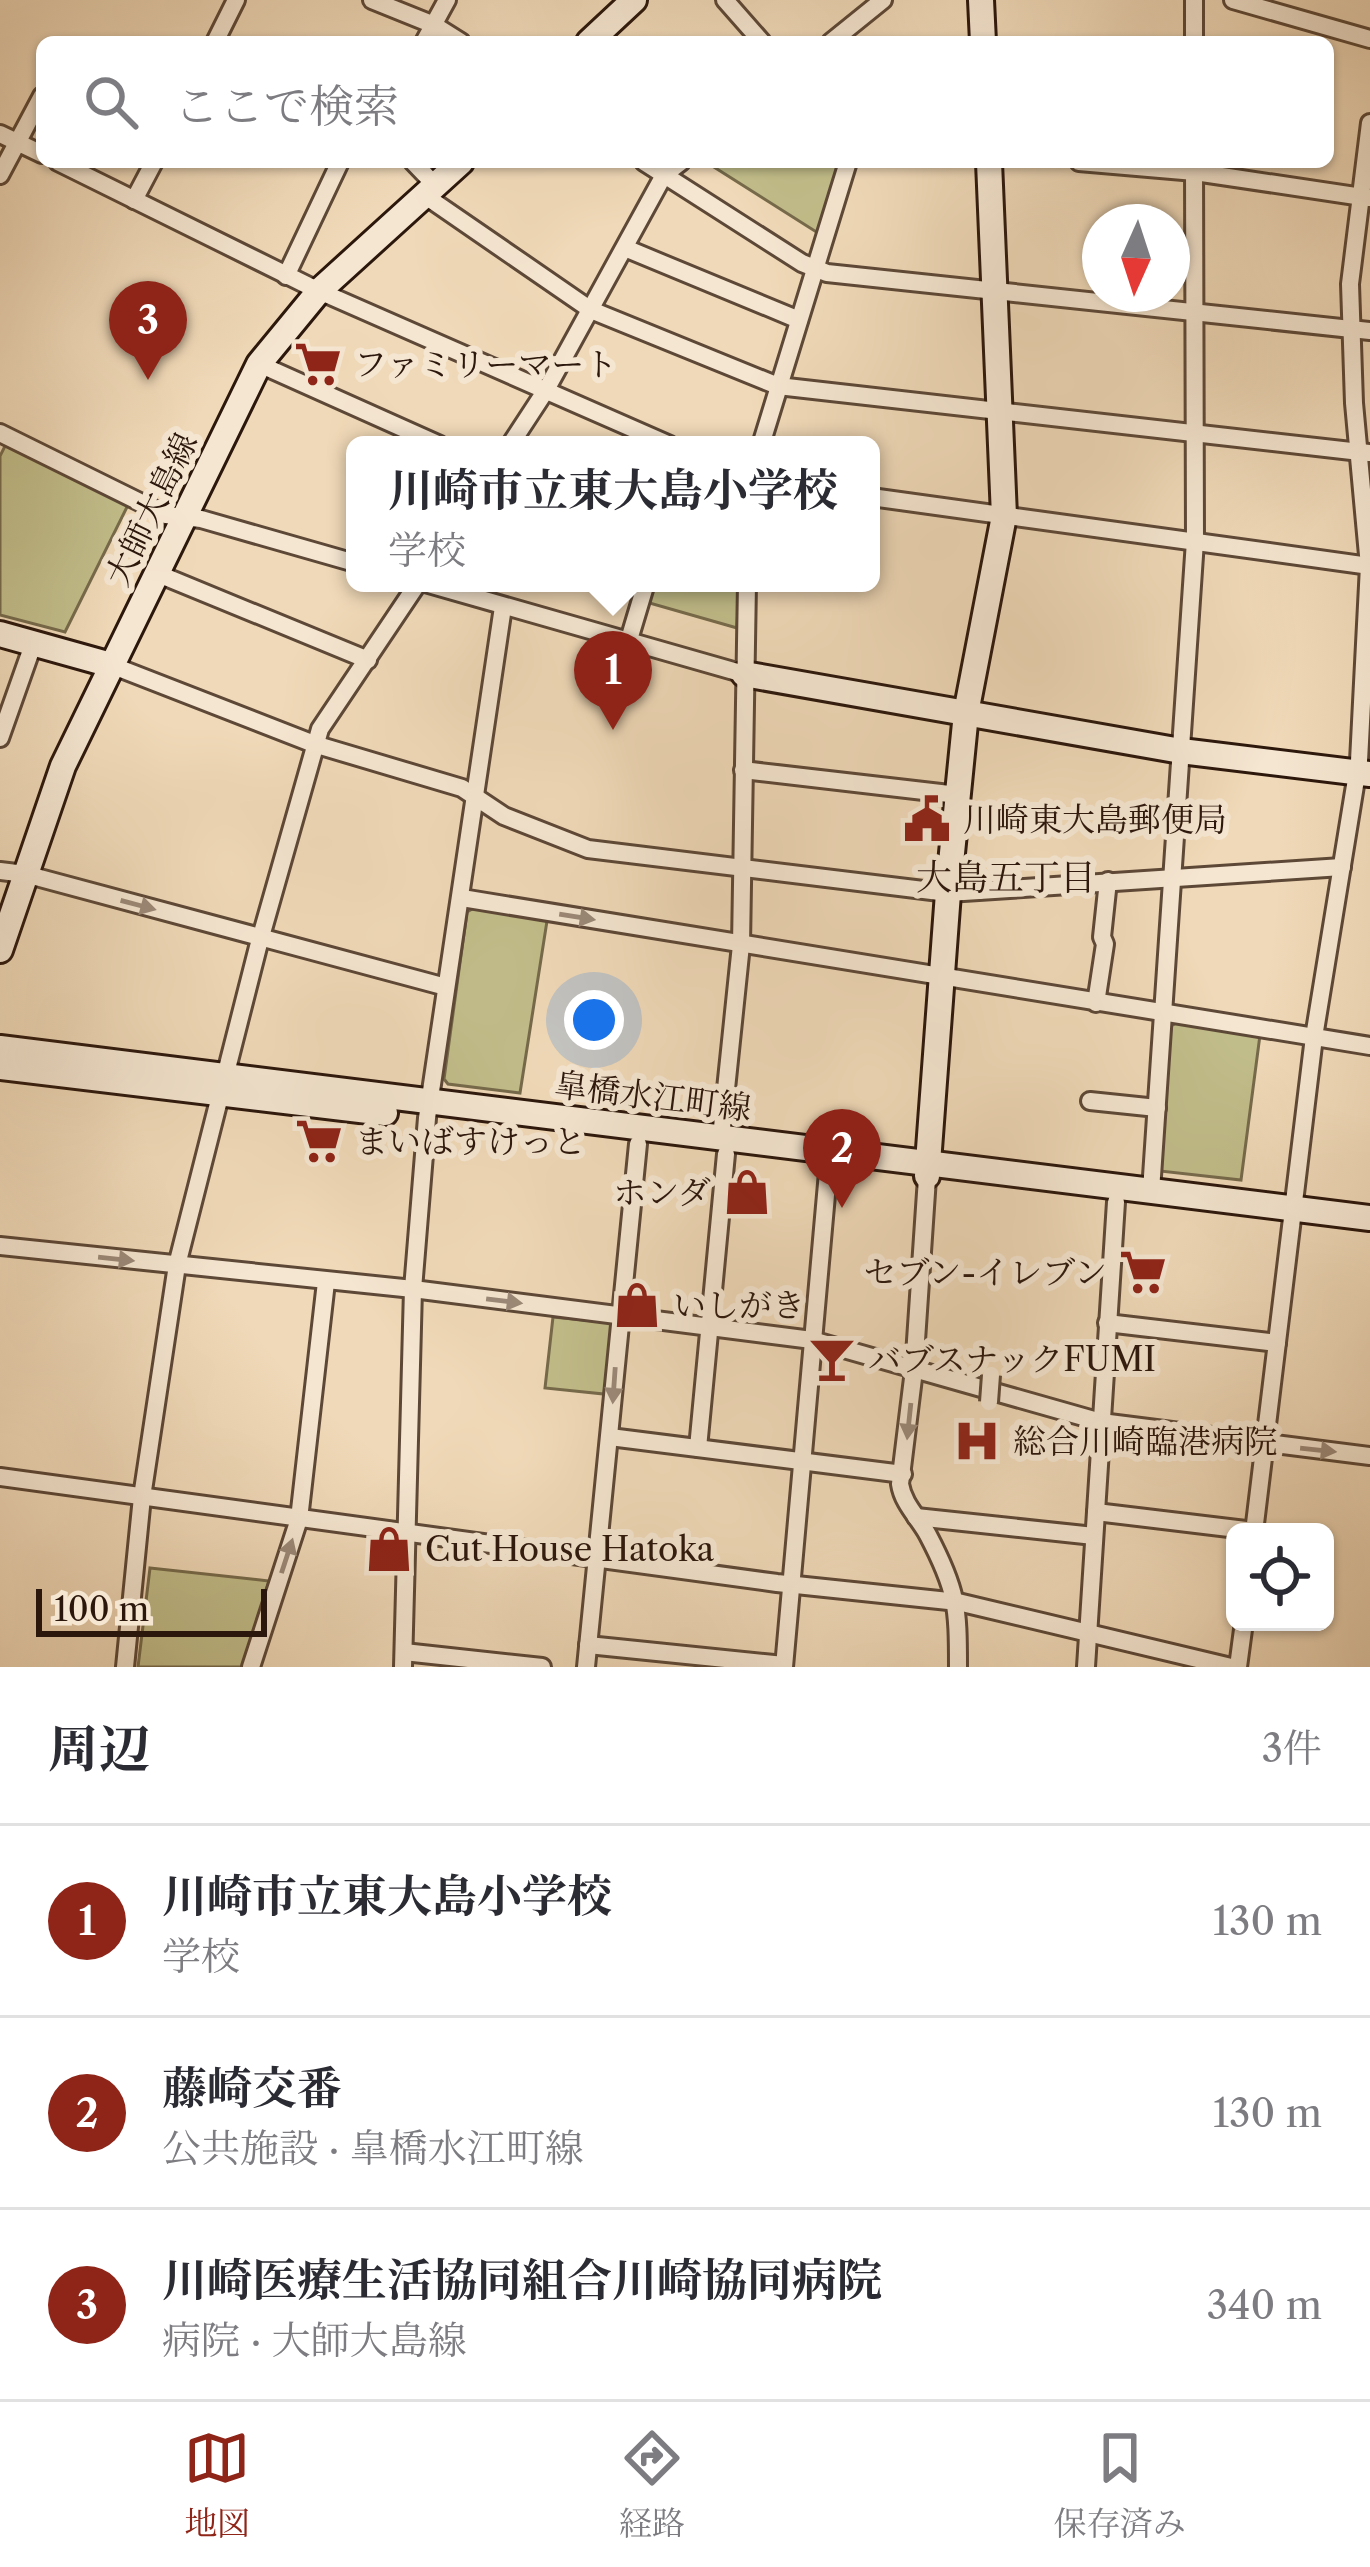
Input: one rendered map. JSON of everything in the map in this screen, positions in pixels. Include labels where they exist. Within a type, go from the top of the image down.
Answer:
[{"type":"street","points":[[218,36],[236,0]]},
{"type":"street","points":[[372,0],[451,36]]},
{"type":"street","points":[[428,36],[447,0]]},
{"type":"street","points":[[595,36],[634,0]]},
{"type":"street","points":[[725,0],[757,36]]},
{"type":"street","points":[[838,36],[884,0]]},
{"type":"street","points":[[981,0],[983,36]]},
{"type":"street","points":[[1194,0],[1194,36]]},
{"type":"street","points":[[1233,0],[1370,39]]},
{"type":"street","points":[[0,176],[36,108]]},
{"type":"street","points":[[1255,1523],[1314,1037],[1342,867],[1364,773],[1370,566],[1361,330],[1350,284],[1365,197],[1370,124]]},
{"type":"street","points":[[0,134],[36,151]]},
{"type":"street","points":[[70,168],[319,291],[650,436]]},
{"type":"street","points":[[134,200],[151,168]]},
{"type":"street","points":[[286,275],[337,168]]},
{"type":"street","points":[[417,168],[430,190],[591,310],[778,386],[1364,452]]},
{"type":"street","name":"大師大島線","points":[[0,950],[13,872],[259,364],[319,291],[454,168]]},
{"type":"street","points":[[653,168],[827,273],[1361,330]]},
{"type":"street","points":[[516,436],[664,176],[674,168]]},
{"type":"street","points":[[764,436],[846,168]]},
{"type":"street","points":[[958,1667],[958,1603],[902,1496],[958,795],[967,713],[1004,516],[989,168]]},
{"type":"street","points":[[1150,1191],[1195,541],[1194,168]]},
{"type":"street","points":[[1200,168],[1365,197]]},
{"type":"street","points":[[625,248],[799,320]]},
{"type":"street","points":[[259,364],[420,436]]},
{"type":"street","points":[[0,434],[166,515],[201,520],[346,560]]},
{"type":"street","points":[[880,498],[1370,566]]},
{"type":"street","points":[[156,573],[368,660]]},
{"type":"street","points":[[125,1667],[142,1497],[177,1265],[261,936],[314,744],[415,592]]},
{"type":"street","points":[[452,592],[744,674],[1181,751],[1364,773]]},
{"type":"street","points":[[628,643],[643,592]]},
{"type":"street","points":[[698,1448],[741,945],[747,592]]},
{"type":"street","points":[[503,607],[428,1110],[412,1289],[404,1659],[542,1667]]},
{"type":"street","points":[[0,634],[111,665],[314,744],[454,785],[494,812],[579,848],[948,893],[1342,867]]},
{"type":"street","points":[[0,738],[34,642]]},
{"type":"street","points":[[743,770],[958,795]]},
{"type":"street","points":[[13,872],[446,987]]},
{"type":"street","points":[[1096,1003],[1108,881]]},
{"type":"street","points":[[462,898],[1370,1046]]},
{"type":"street","name":"皐橋水江町線","points":[[0,1048],[222,1084],[428,1110],[927,1170],[1150,1191],[1370,1234]]},
{"type":"street","name":"皐橋水江町線","points":[[0,1067],[222,1084]]},
{"type":"street","points":[[1090,1101],[1156,1108]]},
{"type":"street","name":"皐橋水江町線","points":[[428,1110],[638,1144],[724,1146]]},
{"type":"street","points":[[586,1667],[638,1144]]},
{"type":"street","points":[[588,1645],[784,1666],[829,1158]]},
{"type":"street","name":"皐橋水江町線","points":[[927,1170],[1116,1202],[1370,1218]]},
{"type":"street","points":[[1086,1667],[1116,1202]]},
{"type":"street","points":[[0,1246],[412,1289],[812,1340],[1101,1422],[1370,1456]]},
{"type":"street","points":[[251,1667],[299,1519],[326,1282]]},
{"type":"street","points":[[1107,1323],[1277,1343]]},
{"type":"street","points":[[989,1402],[991,1375]]},
{"type":"street","points":[[610,1437],[903,1474]]},
{"type":"street","points":[[0,1478],[792,1585],[958,1603],[1235,1667],[1242,1631]]},
{"type":"street","points":[[1096,1512],[1226,1528]]},
{"type":"street","points":[[916,1517],[1094,1536]]},
{"type":"shaded area","points":[[715,168],[837,168],[818,233]]},
{"type":"shaded area","points":[[7,442],[128,505],[65,632],[0,615],[0,456]]},
{"type":"shaded area","points":[[649,592],[739,592],[737,628],[646,602]]},
{"type":"shaded area","points":[[474,908],[547,921],[520,1093],[448,1084],[444,1079],[467,912]]},
{"type":"shaded area","points":[[1178,1022],[1260,1035],[1241,1180],[1160,1171],[1171,1026]]},
{"type":"shaded area","points":[[553,1317],[614,1323],[604,1394],[545,1388]]},
{"type":"shaded area","points":[[150,1568],[269,1581],[243,1667],[138,1667]]},
{"type":"place","name":"ファミリーマート","points":[[318,364]]},
{"type":"place","name":"川崎医療生活協同組合川崎協同病院","points":[[148,380]]},
{"type":"place","name":"川崎市立東大島小学校","points":[[613,730]]},
{"type":"place","name":"川崎東大島郵便局","points":[[927,819]]},
{"type":"place","name":"まいばすけっと","points":[[319,1141]]},
{"type":"place","name":"ホンダ","points":[[747,1192]]},
{"type":"place","name":"藤崎交番","points":[[842,1208]]},
{"type":"place","name":"セブン-イレブン","points":[[1143,1272]]},
{"type":"place","name":"いしがき","points":[[637,1305]]},
{"type":"place","name":"バブスナックFUMI","points":[[832,1359]]},
{"type":"place","name":"総合川崎臨港病院","points":[[977,1441]]},
{"type":"place","name":"Cut House Hatoka","points":[[389,1549]]},
{"type":"district","name":"大島五丁目","points":[[1006,877]]}]
